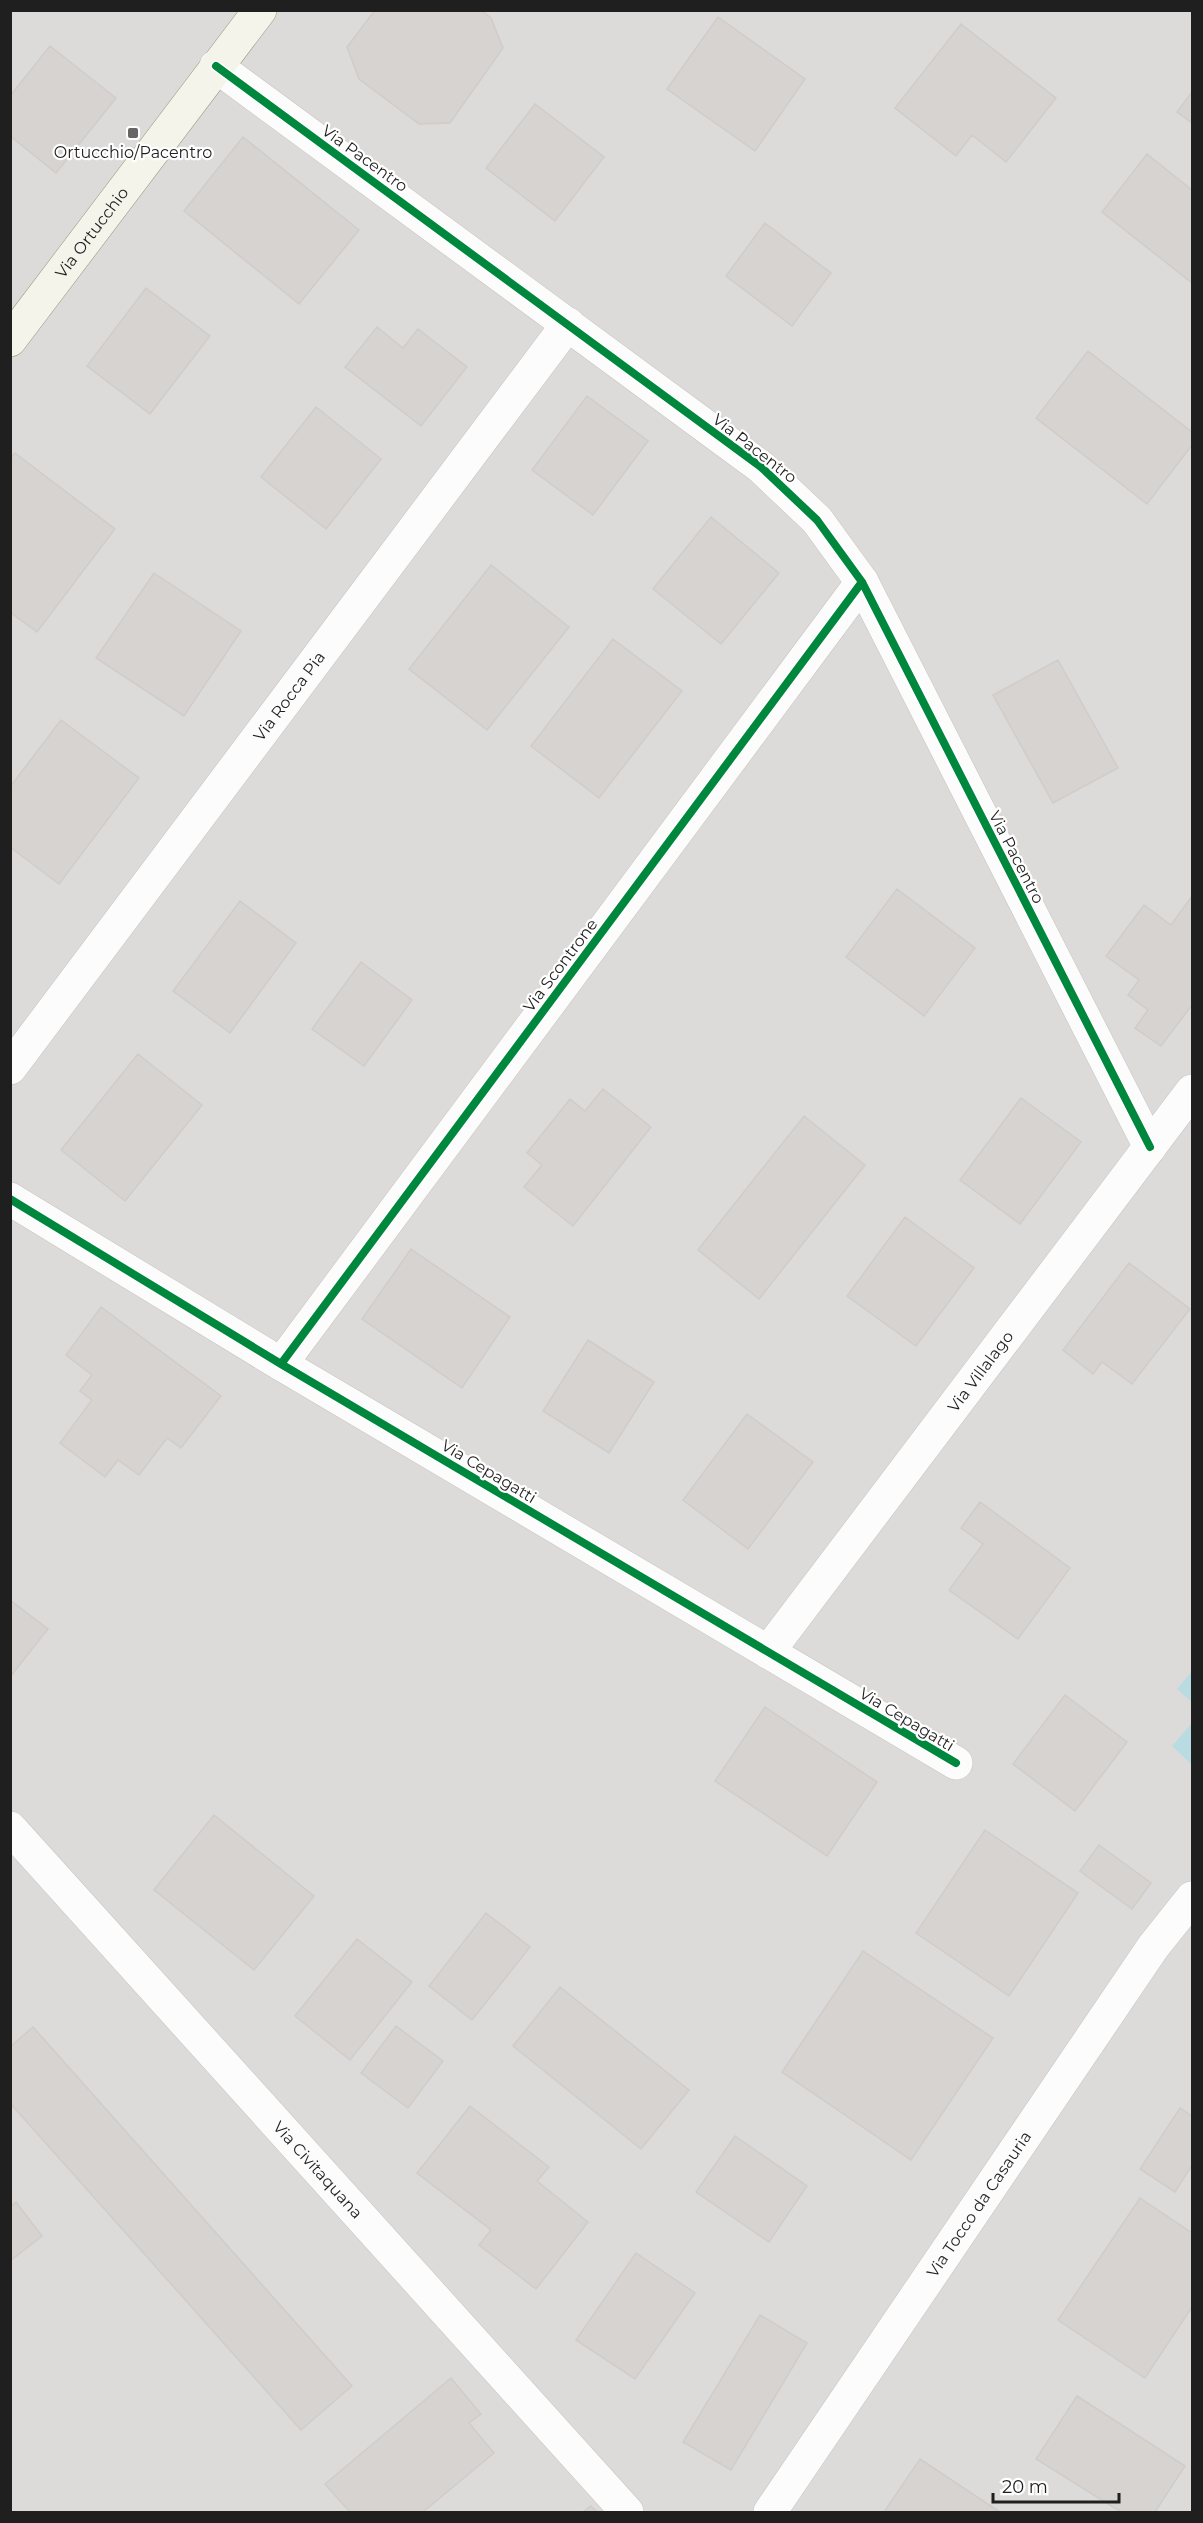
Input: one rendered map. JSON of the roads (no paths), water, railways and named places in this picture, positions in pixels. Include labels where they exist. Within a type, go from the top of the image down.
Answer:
[{"type":"street","name":"Via Ortucchio","points":[[10,340],[260,10]]},
{"type":"street","name":"Via Pacentro","points":[[216,66],[761,466],[793,495],[841,550],[862,582],[1150,1147]]},
{"type":"street","name":"Via Rocca Pia","points":[[10,1068],[568,324]]},
{"type":"street","name":"Via Scontrone","points":[[281,1364],[862,582]]},
{"type":"street","name":"Via Villalago","points":[[768,1652],[1192,1091]]},
{"type":"street","name":"Via Cepagatti","points":[[10,1199],[281,1364],[956,1763]]},
{"type":"street","name":"Via Civitaquana","points":[[10,1828],[627,2512]]},
{"type":"street","name":"Via Tocco da Casauria","points":[[770,2512],[1154,1947],[1192,1898]]},
{"type":"water","points":[[1192,1671],[1192,1702],[1177,1689]]},
{"type":"water","points":[[1192,1723],[1192,1765],[1172,1746]]},
{"type":"place","name":"Ortucchio/Pacentro","points":[[133,133]]}]
